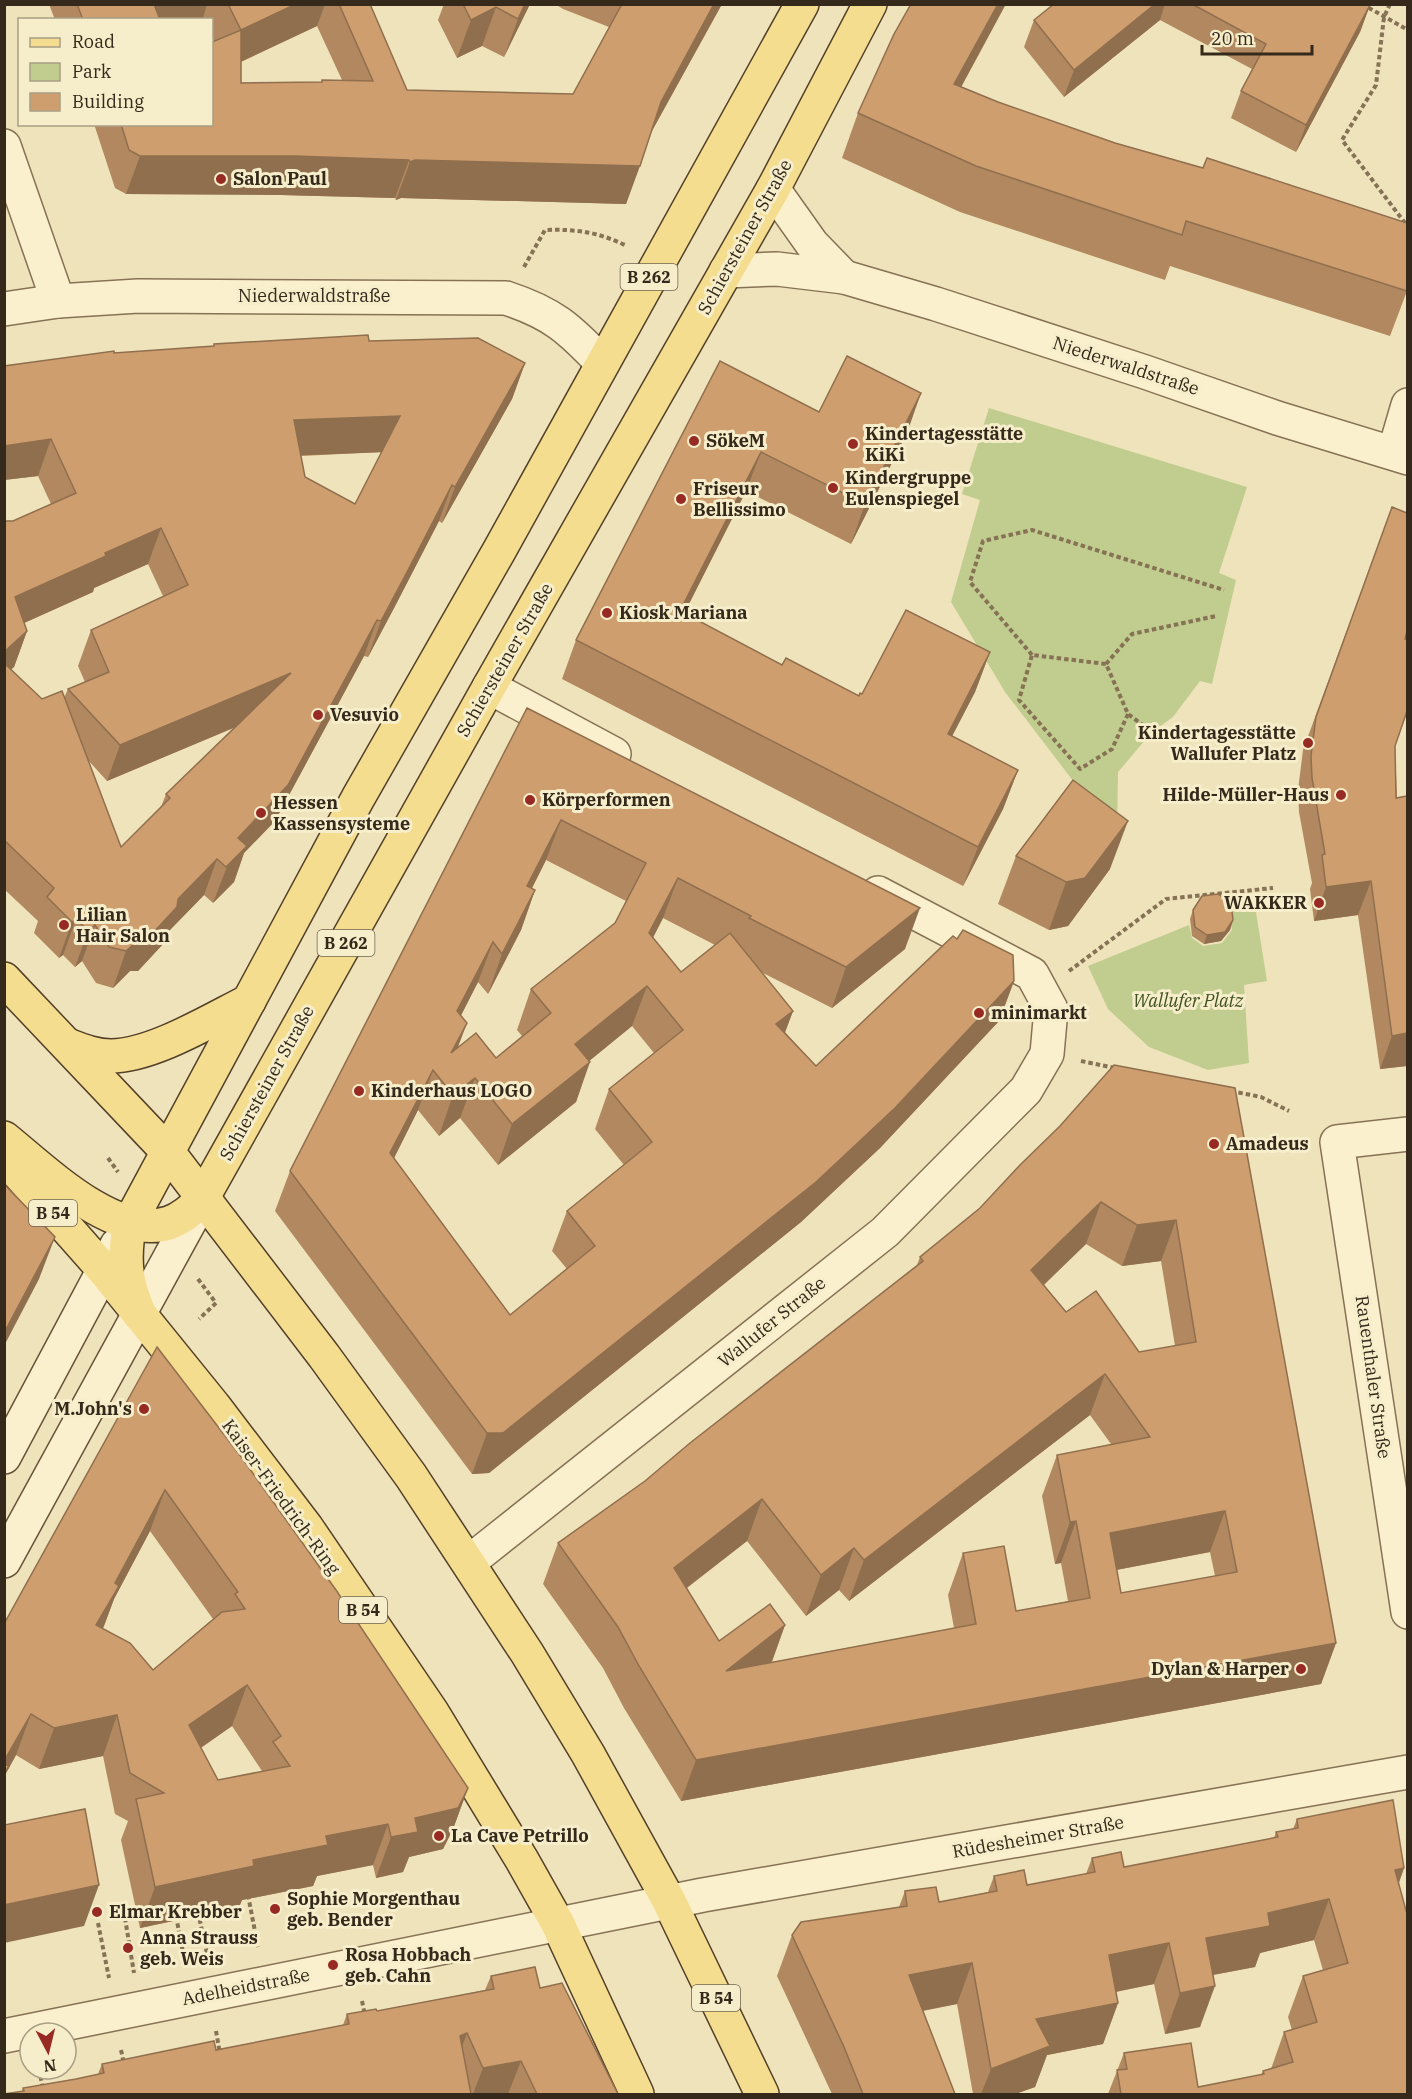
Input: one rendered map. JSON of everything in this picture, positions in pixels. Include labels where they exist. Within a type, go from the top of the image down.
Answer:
[{"type":"main road","name":"B 262","points":[[140,1315],[130,1293],[126,1269],[125,1245],[130,1222],[358,798],[499,551],[802,4]]},
{"type":"main road","name":"Schiersteiner Straße","points":[[202,1198],[489,687],[773,189],[870,4]]},
{"type":"main road","name":"B 54","points":[[4,980],[70,1046],[168,1152],[324,1356],[411,1476],[527,1653],[588,1754],[669,1901],[762,2094]]},
{"type":"main road","points":[[70,1046],[112,1056],[131,1053],[161,1044],[249,1001]]},
{"type":"main road","points":[[4,1138],[93,1206],[130,1222],[142,1225],[168,1223],[191,1211],[202,1198]]},
{"type":"main road","name":"Kaiser-Friedrich-Ring","points":[[4,1157],[103,1269],[307,1528],[432,1712],[558,1924],[638,2094]]},
{"type":"street","points":[[4,146],[58,301]]},
{"type":"street","name":"Niederwaldstraße","points":[[773,189],[812,244],[844,277]]},
{"type":"street","name":"Niederwaldstraße","points":[[726,272],[777,269],[844,277],[936,304],[1277,418],[1400,455]]},
{"type":"street","name":"Niederwaldstraße","points":[[4,309],[58,301],[138,296],[506,298],[534,307],[561,322],[602,363]]},
{"type":"street","points":[[1400,455],[1407,405]]},
{"type":"street","points":[[489,687],[643,768]]},
{"type":"street","name":"Wallufer Straße","points":[[469,1562],[885,1232],[1026,1090],[1047,1054],[1051,1009],[1032,974],[853,880]]},
{"type":"street","name":"Rauenthaler Straße","points":[[1407,1134],[1337,1142],[1407,1612]]},
{"type":"street","name":"Schiersteiner Straße","points":[[4,1561],[202,1198]]},
{"type":"street","name":"B 262","points":[[103,1269],[130,1222]]},
{"type":"street","points":[[4,1456],[103,1269]]},
{"type":"street","name":"Rüdesheimer Straße","points":[[669,1901],[1407,1773]]},
{"type":"street","points":[[558,1924],[669,1901]]},
{"type":"street","name":"Adelheidstraße","points":[[4,2036],[558,1924]]},
{"type":"path","points":[[1362,4],[1407,30]]},
{"type":"path","points":[[1390,4],[1384,17],[1376,85],[1342,140],[1407,227]]},
{"type":"path","points":[[506,298],[545,230],[564,229],[600,233],[628,246]]},
{"type":"path","points":[[1106,664],[1032,655],[970,582],[983,541],[1032,530],[1224,590]]},
{"type":"path","points":[[1106,664],[1132,634],[1216,616]]},
{"type":"path","points":[[1032,655],[1019,700],[1080,769],[1112,749],[1128,714]]},
{"type":"path","points":[[1106,664],[1128,714],[1152,732]]},
{"type":"path","points":[[1064,975],[1166,899],[1273,888]]},
{"type":"path","points":[[1079,1060],[1124,1070]]},
{"type":"path","points":[[1229,1091],[1261,1097],[1289,1111]]},
{"type":"path","points":[[199,1320],[216,1303]]},
{"type":"path","points":[[247,1891],[258,1947]]},
{"type":"path","points":[[196,1902],[208,1958]]},
{"type":"path","points":[[174,1907],[184,1963]]},
{"type":"path","points":[[125,1918],[134,1973]]},
{"type":"path","points":[[98,1923],[109,1978]]},
{"type":"path","points":[[362,2001],[366,2022]]},
{"type":"path","points":[[216,2031],[222,2061]]},
{"type":"path","points":[[121,2050],[126,2072]]},
{"type":"green space","points":[[989,408],[1247,487],[1219,573],[1236,580],[1212,684],[1200,681],[1173,717],[1152,732],[1118,772],[1117,831],[1087,799],[1005,692],[951,602],[980,500],[962,494]]},
{"type":"green space","name":"Wallufer Platz","points":[[1255,906],[1267,981],[1244,985],[1249,1063],[1208,1070],[1149,1047],[1108,1009],[1088,966],[1189,925],[1192,938],[1203,946],[1222,943],[1232,930],[1229,911]]},
{"type":"building","points":[[77,4],[154,4],[159,18],[82,18]]},
{"type":"building","points":[[228,4],[296,4],[241,30]]},
{"type":"building","points":[[339,4],[370,4],[407,90],[573,94],[622,4],[714,4],[661,102],[640,166],[415,160],[410,162],[409,160],[295,156],[140,156],[129,150],[122,126],[213,126],[213,42],[241,30],[241,83],[373,81]]},
{"type":"building","points":[[463,4],[525,4],[518,19],[496,7],[471,20]]},
{"type":"building","points":[[911,4],[998,4],[954,84],[1115,143],[1203,168],[1207,158],[1407,223],[1407,291],[1186,221],[1182,235],[976,166],[858,113],[894,34]]},
{"type":"building","points":[[1054,4],[1155,4],[1074,70],[1034,20]]},
{"type":"building","points":[[1192,4],[1370,5],[1306,125],[1241,91],[1266,44]]},
{"type":"building","points":[[368,335],[369,341],[478,338],[525,363],[455,487],[452,485],[381,621],[377,620],[288,785],[238,838],[247,846],[226,867],[217,859],[178,899],[177,907],[151,935],[144,935],[126,951],[109,947],[95,925],[88,931],[76,919],[72,922],[47,897],[54,888],[4,840],[4,663],[42,699],[62,691],[121,847],[170,798],[166,794],[291,673],[120,745],[68,689],[109,672],[91,630],[188,585],[161,528],[105,553],[106,556],[15,597],[27,631],[4,652],[4,521],[13,521],[76,493],[51,439],[4,446],[4,366],[114,351],[114,353],[214,346],[214,344]],"holes":[[[400,416],[355,504],[305,477],[294,420]]]},
{"type":"building","points":[[847,356],[921,393],[865,504],[761,452],[680,611],[782,665],[786,658],[859,696],[906,610],[990,652],[948,734],[1018,770],[978,847],[576,640],[720,361],[819,412]]},
{"type":"building","points":[[1392,507],[1407,513],[1407,631],[1405,639],[1407,640],[1407,711],[1395,746],[1396,798],[1407,796],[1407,1033],[1392,1036],[1371,881],[1326,887],[1322,855],[1325,854],[1312,778],[1311,756],[1316,717]]},
{"type":"building","points":[[527,708],[920,908],[846,967],[749,918],[751,916],[678,878],[649,933],[681,972],[730,933],[793,1011],[776,1024],[816,1066],[953,936],[957,939],[963,930],[1013,955],[1014,981],[895,1108],[816,1182],[503,1433],[487,1433],[290,1171]],"holes":[[[561,820],[646,863],[615,923],[531,989],[551,1013],[496,1058],[476,1033],[451,1053],[467,1023],[457,1011],[493,942],[502,954],[535,890],[527,886]],[[647,986],[683,1030],[609,1089],[652,1142],[567,1211],[595,1246],[510,1315],[390,1153],[433,1070],[453,1095],[475,1078],[512,1124],[590,1062],[575,1044]]]},
{"type":"building","points":[[1073,780],[1128,821],[1085,878],[1066,882],[1016,856]]},
{"type":"building","points":[[1218,894],[1231,903],[1233,920],[1225,932],[1207,935],[1195,927],[1193,910],[1202,896]]},
{"type":"building","points":[[1114,1065],[1235,1088],[1336,1643],[696,1760],[618,1627],[558,1543],[645,1481],[690,1443],[923,1261],[920,1257],[980,1208],[1060,1126]],"holes":[[[1101,1202],[1137,1225],[1176,1220],[1196,1342],[1139,1352],[1096,1291],[1066,1312],[1031,1270]],[[1105,1374],[1150,1437],[1057,1455],[1070,1522],[1076,1521],[1090,1598],[1016,1611],[1004,1546],[963,1553],[976,1624],[726,1671],[785,1625],[770,1604],[719,1641],[674,1568],[762,1499],[821,1575],[854,1548],[864,1560]],[[1225,1511],[1237,1572],[1121,1593],[1110,1533]]]},
{"type":"building","points":[[4,1184],[55,1237],[4,1333]]},
{"type":"building","points":[[157,1347],[242,1458],[336,1590],[468,1788],[458,1808],[415,1818],[418,1832],[391,1837],[388,1824],[326,1836],[328,1845],[253,1860],[254,1866],[155,1887],[136,1799],[164,1793],[130,1773],[117,1715],[54,1728],[31,1714],[4,1761],[4,1624]],"holes":[[[165,1490],[238,1592],[235,1594],[245,1609],[222,1612],[153,1670],[130,1643],[96,1625],[119,1586],[115,1583]],[[247,1685],[281,1736],[273,1742],[290,1766],[218,1780],[189,1725]]]},
{"type":"building","points":[[1393,1800],[1404,1868],[1395,1870],[1407,1914],[1407,2094],[1121,2094],[1117,2070],[1127,2069],[1124,2053],[1191,2043],[1198,2087],[1264,2074],[1263,2071],[1293,2062],[1284,2032],[1317,2022],[1303,1976],[1348,1963],[1329,1899],[1268,1913],[1270,1926],[1206,1938],[1215,1986],[1180,1993],[1169,1943],[1109,1955],[1118,2003],[1036,2019],[1050,2046],[991,2069],[972,1963],[909,1975],[955,2094],[863,2094],[844,2047],[792,1935],[801,1922],[907,1906],[905,1891],[936,1887],[939,1902],[997,1891],[994,1876],[1024,1870],[1027,1885],[1095,1872],[1092,1858],[1121,1852],[1124,1867],[1278,1837],[1276,1832],[1298,1828],[1297,1819]]},
{"type":"building","points":[[85,1809],[99,1885],[4,1905],[4,1825]]},
{"type":"building","points":[[535,1967],[540,1988],[562,1983],[618,2094],[537,2094],[521,2061],[483,2068],[467,2033],[460,2036],[471,2094],[4,2094],[24,2091],[23,2088],[78,2081],[78,2079],[104,2073],[102,2064],[214,2041],[216,2050],[349,2024],[347,2014],[376,2009],[377,2011],[494,1989],[491,1976]]},
{"type":"place","name":"Salon Paul","points":[[221,179]]},
{"type":"place","name":"SökeM","points":[[694,441]]},
{"type":"place","name":"Kindertagesstätte KiKi","points":[[853,444]]},
{"type":"place","name":"Kindergruppe Eulenspiegel","points":[[833,488]]},
{"type":"place","name":"Friseur Bellissimo","points":[[681,499]]},
{"type":"place","name":"Kiosk Mariana","points":[[607,613]]},
{"type":"place","name":"Vesuvio","points":[[318,715]]},
{"type":"place","name":"Kindertagesstätte Wallufer Platz","points":[[1308,743]]},
{"type":"place","name":"Hilde-Müller-Haus","points":[[1341,795]]},
{"type":"place","name":"Körperformen","points":[[530,800]]},
{"type":"place","name":"Hessen Kassensysteme","points":[[261,813]]},
{"type":"place","name":"WAKKER","points":[[1319,903]]},
{"type":"place","name":"Lilian Hair Salon","points":[[64,925]]},
{"type":"place","name":"minimarkt","points":[[979,1013]]},
{"type":"place","name":"Kinderhaus LOGO","points":[[359,1091]]},
{"type":"place","name":"Amadeus","points":[[1214,1144]]},
{"type":"place","name":"M.John's","points":[[144,1409]]},
{"type":"place","name":"Dylan & Harper","points":[[1301,1669]]},
{"type":"place","name":"La Cave Petrillo","points":[[439,1836]]},
{"type":"place","name":"Sophie Morgenthau geb. Bender","points":[[275,1909]]},
{"type":"place","name":"Elmar Krebber","points":[[97,1912]]},
{"type":"place","name":"Anna Strauss geb. Weis","points":[[128,1948]]},
{"type":"place","name":"Rosa Hobbach geb. Cahn","points":[[333,1965]]}]
